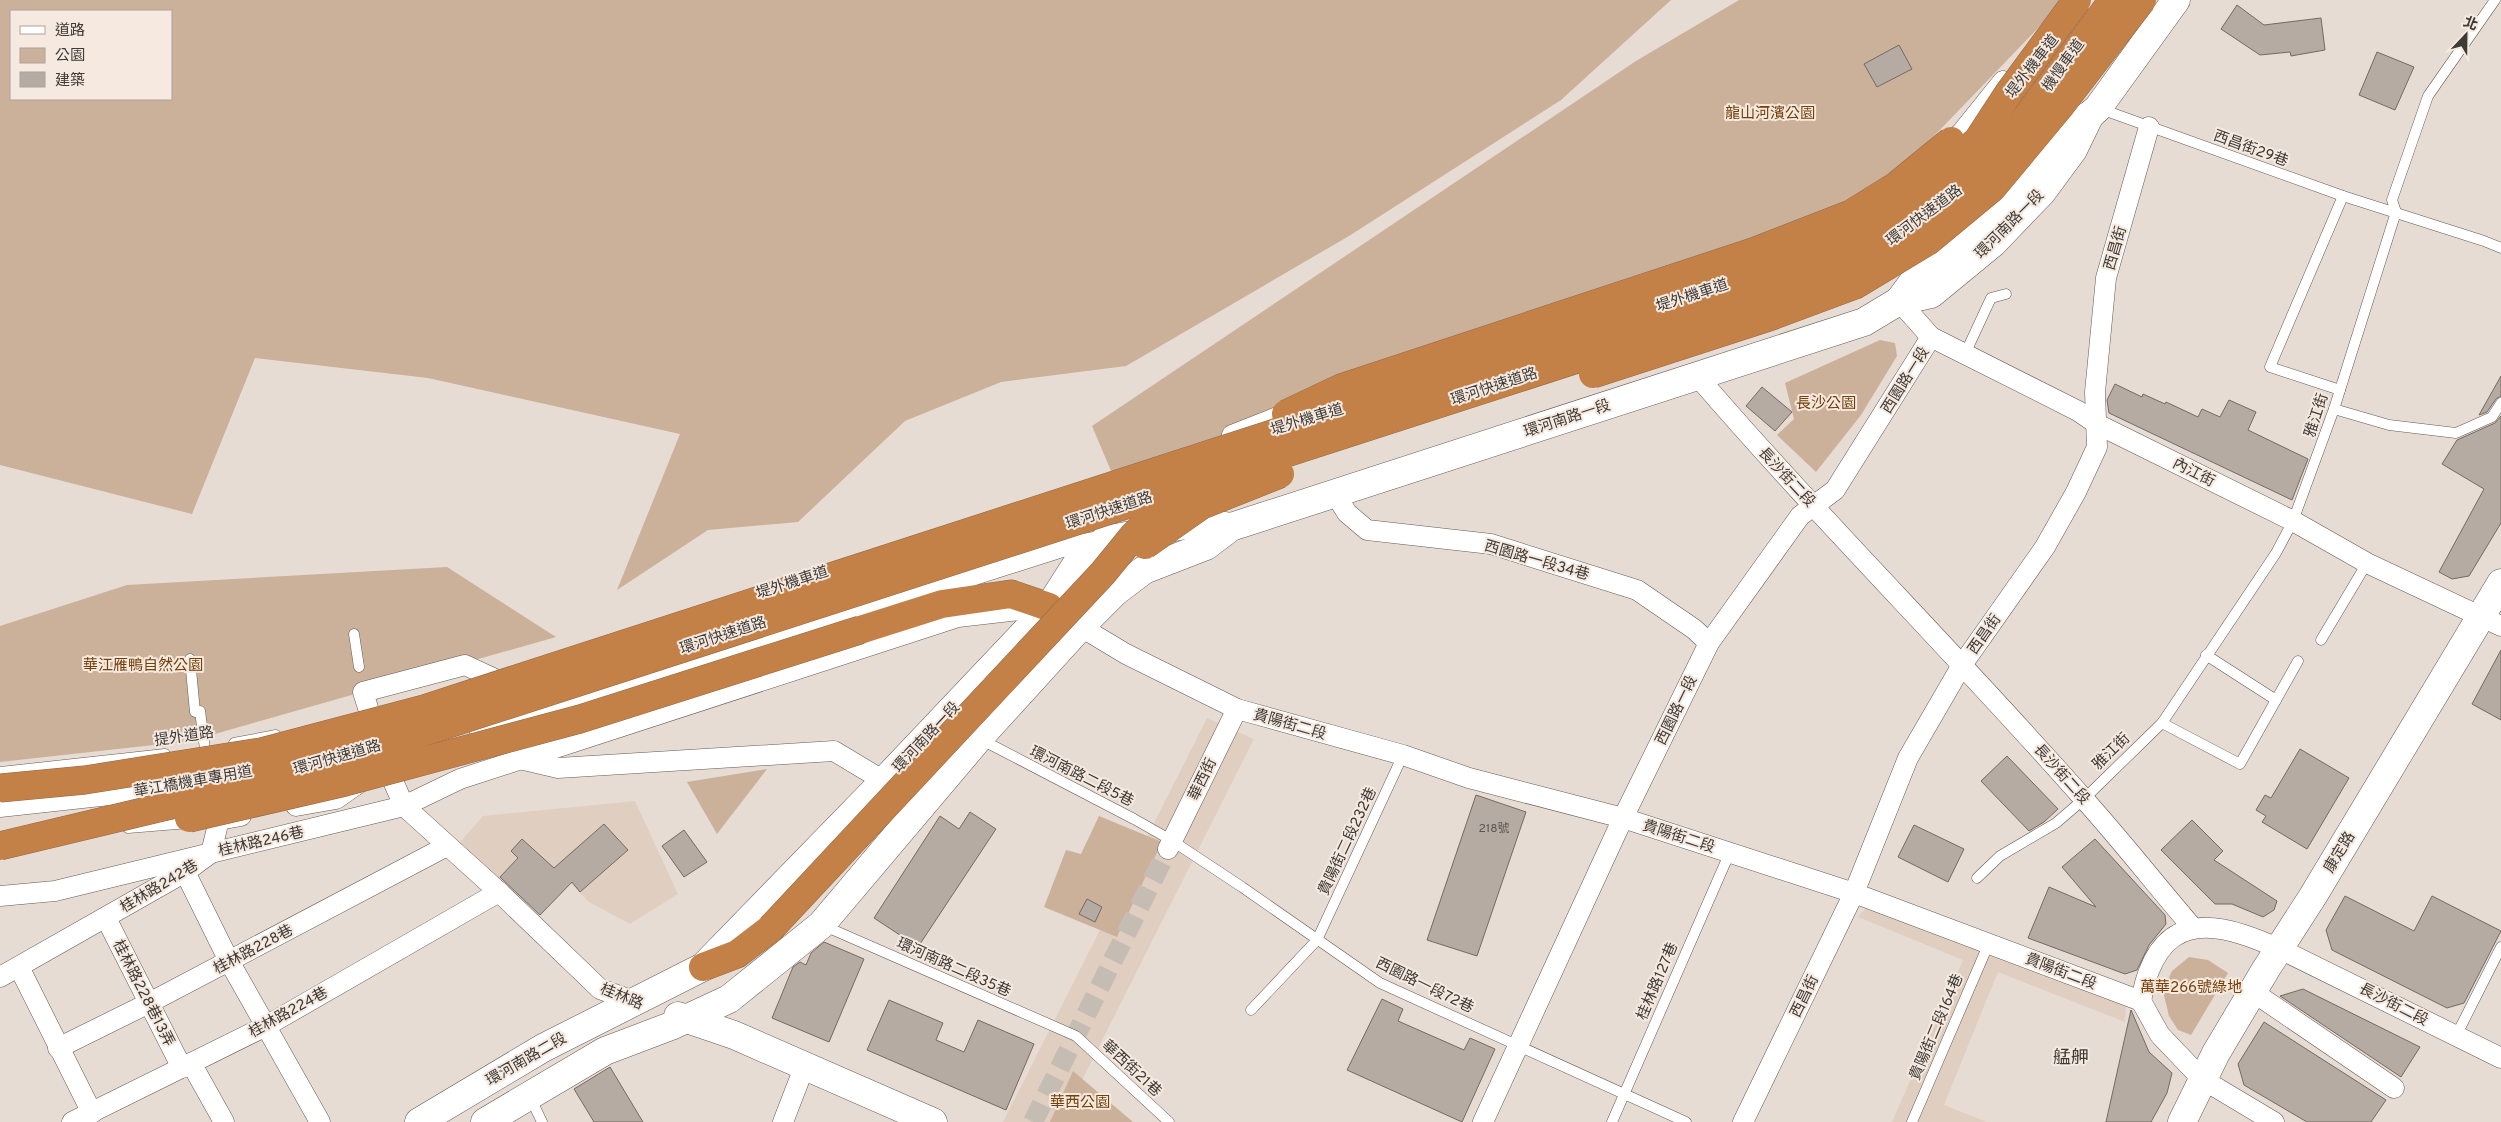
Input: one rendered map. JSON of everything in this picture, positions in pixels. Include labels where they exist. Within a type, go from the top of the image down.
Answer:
[{"type":"highway","name":"環河快速道路","points":[[0,788],[85,780],[261,752],[424,709],[1768,273],[1863,232],[1923,190],[1978,140],[2010,91],[2077,0]]},
{"type":"highway","name":"環河快速道路","points":[[0,848],[163,807],[405,738],[1778,294],[1880,249],[1929,215],[1980,171],[2023,122],[2113,0]]},
{"type":"highway","points":[[1103,573],[1202,505],[1258,481],[1760,320],[1855,285],[1928,241],[1992,188],[2061,105],[2142,0]]},
{"type":"highway","points":[[703,967],[737,954],[771,928],[1103,573],[1134,534],[1190,483],[1290,411],[1341,388],[1753,252],[1851,214],[1903,180],[2010,91]]},
{"type":"highway","points":[[0,848],[84,839],[345,782],[580,719],[942,604],[1011,594],[1049,607]]},
{"type":"street","name":"堤外機車道","points":[[370,716],[476,687],[493,678],[1009,513],[1212,444],[1270,418],[1761,256],[1856,216],[1916,177],[1962,132],[2065,0]]},
{"type":"street","name":"堤外機車道","points":[[1212,444],[1276,430],[1560,339],[1766,270],[1862,229],[1923,188],[1970,145],[2082,0]]},
{"type":"street","name":"環河南路一段","points":[[688,1019],[729,1000],[821,925],[979,738],[1080,627],[1116,592],[1144,570],[1206,546],[1232,527],[1334,492],[1698,377],[1864,322],[1899,301],[1930,294],[1993,243],[2042,192],[2073,150],[2094,112],[2176,0]]},
{"type":"street","name":"環河南路一段","points":[[1899,301],[1918,275],[1960,246],[2014,197],[2065,128],[2094,112]]},
{"type":"street","name":"西昌街","points":[[1743,1122],[1854,893],[1908,758],[1962,665],[2045,547],[2072,500],[2097,447],[2094,392],[2106,278],[2149,127]]},
{"type":"street","name":"內江街","points":[[1899,301],[1931,337],[2078,411],[2097,424],[2293,521],[2367,563],[2491,621]]},
{"type":"street","name":"西園路一段","points":[[1484,1122],[1624,818],[1708,642],[1800,516],[1836,490],[1931,337]]},
{"type":"street","name":"長沙街二段","points":[[1698,377],[1789,481],[1962,665],[2084,799],[2193,928],[2214,926],[2255,938],[2361,987],[2501,1058]]},
{"type":"street","name":"西園路一段34巷","points":[[1334,492],[1347,513],[1367,530],[1491,544],[1637,590],[1694,629],[1708,642]]},
{"type":"street","name":"環河南路一段","points":[[636,1002],[703,967],[884,782],[1049,607],[1076,565],[1105,540],[1201,522],[1232,527]]},
{"type":"street","points":[[220,820],[336,799],[386,765],[405,757],[1059,548],[1105,540]]},
{"type":"street","name":"康定路","points":[[2182,1122],[2202,1079],[2253,992],[2491,621],[2501,584]]},
{"type":"street","name":"貴陽街二段","points":[[1049,607],[1126,654],[1237,709],[1403,755],[1470,778],[1624,818],[1730,852],[1854,893],[2141,1001]]},
{"type":"street","name":"桂林路246巷","points":[[0,896],[55,891],[404,806],[460,779],[524,760],[958,617],[1049,607]]},
{"type":"street","name":"華西街","points":[[1170,845],[1237,709]]},
{"type":"street","name":"桂林路","points":[[370,716],[386,765],[404,806],[499,892],[600,989],[734,1035],[933,1122]]},
{"type":"street","points":[[524,760],[558,768],[834,751],[884,782]]},
{"type":"street","name":"華江橋機車專用道","points":[[0,807],[128,793],[323,757],[386,765]]},
{"type":"street","name":"桂林路242巷","points":[[0,977],[185,872],[211,853],[220,820]]},
{"type":"street","name":"桂林路228巷","points":[[58,1048],[149,1003],[447,846]]},
{"type":"street","points":[[185,872],[229,961],[320,1122]]},
{"type":"street","name":"桂林路224巷","points":[[72,1122],[266,1026],[499,892]]},
{"type":"street","name":"桂林路228巷13弄","points":[[106,918],[149,1003],[224,1122]]},
{"type":"street","points":[[2193,928],[2168,940],[2149,970],[2141,1001],[2160,1036],[2202,1079],[2274,1122]]},
{"type":"street","points":[[19,967],[92,1113]]},
{"type":"street","points":[[2253,992],[2394,1088]]},
{"type":"street","name":"環河南路二段","points":[[419,1122],[543,1048],[588,1024],[636,1002]]},
{"type":"street","points":[[485,1122],[605,1051],[688,1019]]},
{"type":"street","points":[[783,1122],[805,1065]]},
{"type":"lane","name":"機慢車道","points":[[2050,150],[2040,133],[2041,121],[2128,0]]},
{"type":"lane","name":"雅江街","points":[[1977,878],[2000,856],[2056,823],[2084,799],[2162,723],[2276,553],[2293,521],[2334,409],[2396,212],[2392,200],[2428,96],[2495,0]]},
{"type":"lane","name":"西昌街29巷","points":[[2094,112],[2149,127],[2343,196],[2501,248]]},
{"type":"lane","points":[[2340,390],[2270,367],[2343,196]]},
{"type":"lane","points":[[1965,354],[1991,298],[2006,294]]},
{"type":"lane","points":[[2334,409],[2389,425],[2456,433],[2492,417],[2501,403]]},
{"type":"lane","points":[[2321,640],[2367,563]]},
{"type":"lane","points":[[354,634],[359,668]]},
{"type":"lane","points":[[2206,655],[2276,700]]},
{"type":"lane","name":"提外道路","points":[[190,659],[194,712],[200,711],[210,748],[282,733]]},
{"type":"lane","points":[[2162,723],[2240,764],[2298,661]]},
{"type":"lane","points":[[302,730],[370,716]]},
{"type":"lane","name":"環河南路二段5巷","points":[[979,738],[1040,772],[1134,819],[1170,845]]},
{"type":"lane","name":"提外道路","points":[[0,772],[176,752]]},
{"type":"lane","name":"貴陽街二段232巷","points":[[1251,1010],[1317,940],[1403,755]]},
{"type":"lane","points":[[0,838],[220,820]]},
{"type":"lane","name":"西園路一段72巷","points":[[1170,845],[1242,886],[1380,983],[1686,1122]]},
{"type":"lane","name":"桂林路127巷","points":[[1612,1122],[1730,852]]},
{"type":"lane","name":"環河南路二段35巷","points":[[821,925],[1076,1036]]},
{"type":"lane","name":"貴陽街二段164巷","points":[[1912,1122],[1989,943]]},
{"type":"lane","points":[[2456,1036],[2501,947]]},
{"type":"lane","name":"華西街21巷","points":[[1076,1036],[1169,1122]]},
{"type":"lane","points":[[530,1096],[542,1122]]},
{"type":"shaded area","points":[[1207,718],[1254,739],[1061,1122],[1003,1122]]},
{"type":"shaded area","points":[[635,801],[678,894],[630,924],[589,902],[570,883],[540,916],[460,842],[483,816]]},
{"type":"shaded area","points":[[1866,908],[2126,1003],[2125,1022],[1998,972],[1944,1105],[1987,1122],[1892,1122],[1963,960],[1858,917]]},
{"type":"green space","points":[[0,0],[1671,0],[1561,100],[1349,236],[1126,366],[1001,382],[905,421],[798,522],[708,530],[617,590],[680,434],[428,378],[255,358],[192,514],[0,465]]},
{"type":"green space","name":"龍山河濱公園","points":[[1739,0],[2065,0],[1880,192],[1114,478],[1092,426],[1636,61]]},
{"type":"green space","name":"長沙公園","points":[[1880,340],[1895,343],[1897,356],[1861,415],[1816,472],[1777,435],[1794,419],[1785,383]]},
{"type":"green space","name":"華江雁鴨自然公園","points":[[447,567],[556,637],[190,741],[0,762],[0,626],[127,585]]},
{"type":"green space","points":[[767,769],[717,834],[687,782]]},
{"type":"green space","points":[[1099,816],[1162,842],[1117,937],[1044,907],[1066,850],[1081,854]]},
{"type":"green space","name":"萬華266號綠地","points":[[2189,957],[2208,960],[2228,973],[2191,1035],[2178,1030],[2169,1016],[2163,991],[2172,971]]},
{"type":"green space","name":"華西公園","points":[[1073,1071],[1133,1122],[1050,1122]]},
{"type":"building","points":[[2237,5],[2264,25],[2321,18],[2325,50],[2291,56],[2290,52],[2260,55],[2221,29]]},
{"type":"building","points":[[1899,45],[1912,69],[1877,87],[1864,64]]},
{"type":"building","points":[[2377,52],[2414,67],[2395,110],[2359,95]]},
{"type":"building","points":[[2501,376],[2501,396],[2496,399],[2487,412],[2479,415]]},
{"type":"building","points":[[2115,384],[2142,397],[2143,394],[2165,404],[2166,402],[2198,417],[2202,409],[2220,417],[2229,400],[2256,412],[2248,430],[2308,459],[2292,500],[2109,413],[2107,400]]},
{"type":"building","points":[[1762,387],[1792,412],[1775,431],[1746,406]]},
{"type":"building","points":[[2501,416],[2501,523],[2469,576],[2452,579],[2439,572],[2484,489],[2442,464],[2457,440],[2495,423]]},
{"type":"building","points":[[2501,650],[2501,720],[2472,704]]},
{"type":"building","points":[[2300,749],[2349,778],[2307,849],[2262,822],[2266,816],[2256,810],[2265,795],[2271,798]]},
{"type":"building","points":[[2007,756],[2058,809],[2044,822],[2029,831],[1981,781]]},
{"type":"building","points":[[1476,795],[1526,812],[1477,956],[1427,940]]},
{"type":"building","points":[[970,812],[996,829],[918,947],[874,918],[940,816],[959,829]]},
{"type":"building","points":[[2192,820],[2223,851],[2214,860],[2277,901],[2274,910],[2263,917],[2232,904],[2215,904],[2161,850]]},
{"type":"building","points":[[604,824],[628,850],[580,892],[572,882],[540,915],[500,877],[518,858],[511,851],[522,839],[554,868]]},
{"type":"building","points":[[1914,825],[1964,849],[1948,882],[1898,857]]},
{"type":"building","points":[[684,830],[707,862],[684,877],[662,846]]},
{"type":"building","points":[[2095,839],[2165,915],[2166,924],[2149,945],[2137,970],[2125,974],[2028,938],[2049,887],[2096,907],[2062,867]]},
{"type":"building","points":[[2345,896],[2414,931],[2432,896],[2501,931],[2464,1003],[2447,1008],[2332,950],[2326,930]]},
{"type":"building","points":[[1087,899],[1102,907],[1095,922],[1079,914]]},
{"type":"building","points":[[824,942],[864,959],[829,1042],[772,1018],[793,967],[800,962],[806,965],[811,953]]},
{"type":"building","points":[[2303,989],[2420,1047],[2401,1077],[2280,996]]},
{"type":"building","points":[[1382,999],[1403,1009],[1398,1021],[1464,1050],[1470,1038],[1495,1049],[1462,1122],[1347,1070]]},
{"type":"building","points":[[889,1000],[943,1023],[936,1040],[964,1052],[978,1020],[1034,1044],[1006,1110],[867,1050]]},
{"type":"building","points":[[2131,1010],[2149,1052],[2172,1073],[2167,1093],[2151,1122],[2106,1122]]},
{"type":"building","points":[[2264,1022],[2386,1100],[2371,1122],[2307,1122],[2244,1085],[2238,1064]]},
{"type":"building","points":[[610,1067],[643,1122],[594,1122],[574,1089]]},
{"type":"tunnel","points":[[1033,1122],[1168,849]]},
{"type":"district","name":"艋舺","points":[[2071,1057]]}]
